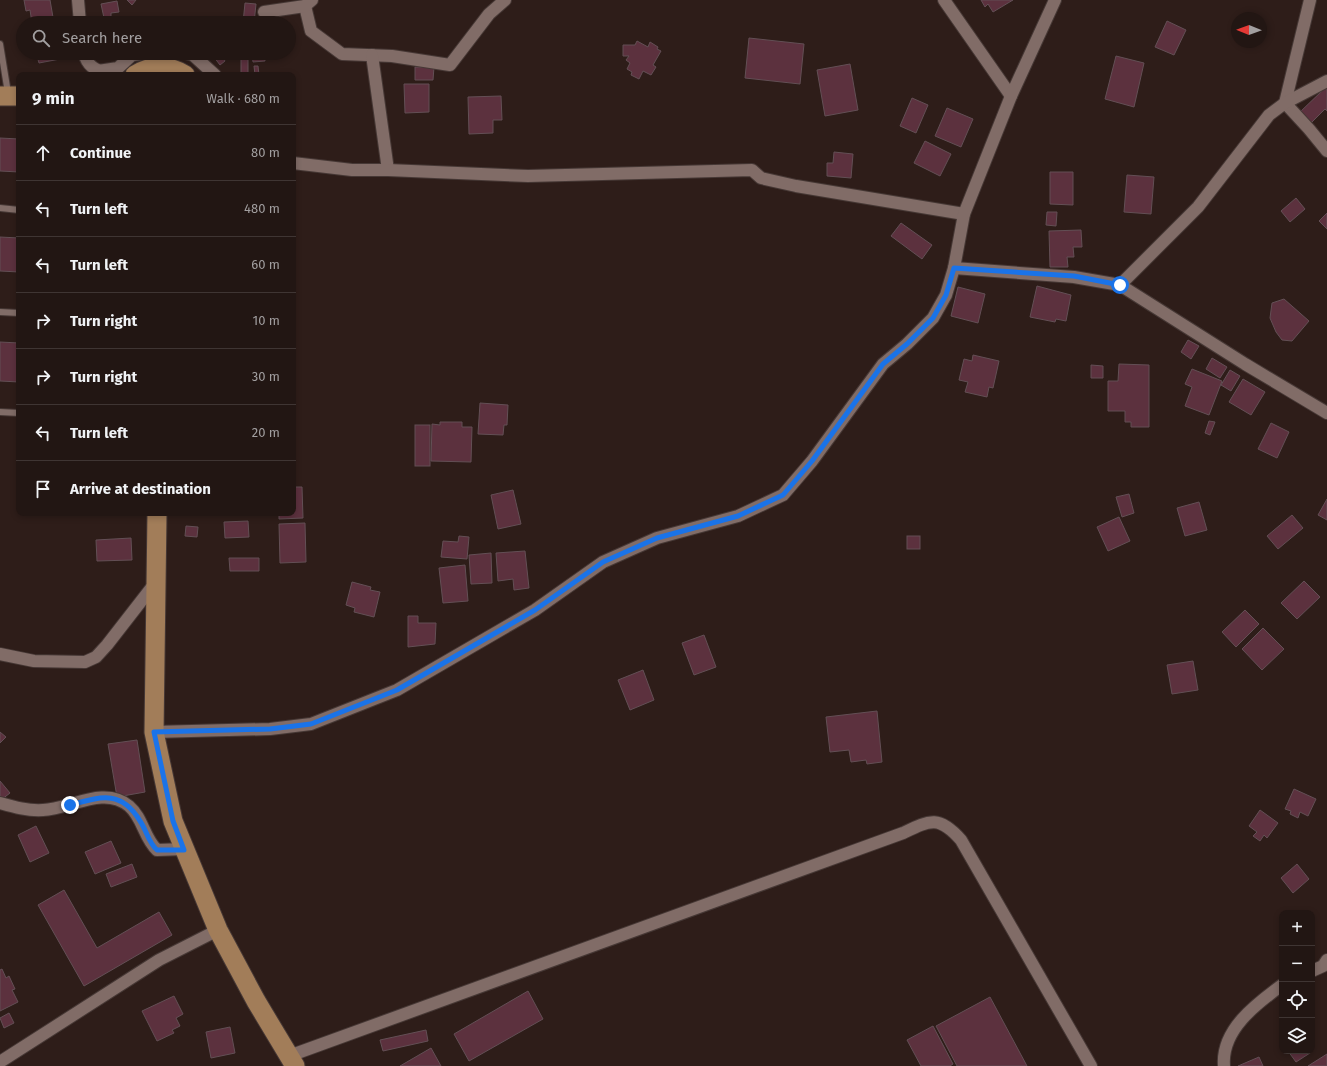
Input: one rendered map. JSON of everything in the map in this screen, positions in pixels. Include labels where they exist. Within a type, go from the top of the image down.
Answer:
[{"type":"main road","points":[[142,72],[160,67],[170,68],[179,72]]},
{"type":"main road","points":[[157,516],[154,732],[173,821],[218,930],[256,1001],[292,1061]]},
{"type":"street","points":[[78,0],[79,16]]},
{"type":"street","points":[[264,12],[309,3],[312,31],[324,42],[342,54],[392,56],[450,65],[489,14],[505,0]]},
{"type":"street","points":[[944,0],[1011,96]]},
{"type":"street","points":[[154,732],[270,729],[311,724],[397,690],[535,610],[603,562],[657,538],[738,516],[783,495],[812,461],[883,364],[907,344],[933,318],[946,295],[954,268],[964,214],[1011,96],[1055,0]]},
{"type":"street","points":[[1285,103],[1310,0]]},
{"type":"street","points":[[372,55],[388,170]]},
{"type":"street","points":[[87,60],[90,66],[102,72]]},
{"type":"street","points":[[98,71],[118,68],[127,60]]},
{"type":"street","points":[[198,60],[212,72]]},
{"type":"street","points":[[1120,285],[1198,207],[1270,115],[1285,103],[1327,81]]},
{"type":"street","points":[[1285,103],[1327,151]]},
{"type":"street","points":[[296,163],[352,170],[388,170],[528,176],[752,170],[761,178],[964,214]]},
{"type":"street","points":[[954,268],[1074,276],[1120,285],[1245,364],[1327,413]]},
{"type":"street","points":[[0,654],[34,660],[85,662],[96,657],[107,646],[156,582]]},
{"type":"street","points":[[0,803],[26,810],[43,810],[100,797],[114,798],[128,806],[140,821],[152,845],[157,850],[184,850]]},
{"type":"street","points":[[292,1061],[903,833],[926,822],[941,823],[950,828],[961,840],[1090,1066]]},
{"type":"street","points":[[0,1062],[159,960],[218,930]]},
{"type":"street","points":[[1315,970],[1323,966],[1327,960]]},
{"type":"street","points":[[1224,1066],[1228,1039],[1242,1020],[1262,1000],[1279,987]]},
{"type":"lane","points":[[0,44],[12,97]]},
{"type":"lane","points":[[0,208],[16,210]]},
{"type":"lane","points":[[0,312],[16,313]]},
{"type":"lane","points":[[0,412],[16,413]]},
{"type":"building","points":[[24,0],[50,0],[53,16],[31,16],[30,10],[26,11]]},
{"type":"building","points":[[127,0],[136,0],[132,5]]},
{"type":"building","points":[[981,0],[1013,0],[993,12],[988,4],[985,7]]},
{"type":"building","points":[[117,1],[119,12],[111,13],[111,16],[104,16],[101,4]]},
{"type":"building","points":[[245,3],[256,4],[255,16],[244,16]]},
{"type":"building","points":[[1167,21],[1186,30],[1174,55],[1155,47]]},
{"type":"building","points":[[749,38],[804,44],[800,84],[745,78]]},
{"type":"building","points":[[637,41],[648,47],[650,42],[661,51],[653,65],[656,67],[651,75],[643,71],[639,79],[631,75],[632,72],[627,69],[630,63],[626,60],[629,56],[623,56],[623,45],[635,45]]},
{"type":"building","points":[[1116,56],[1144,63],[1134,107],[1105,99]]},
{"type":"building","points":[[38,60],[55,60],[39,63]]},
{"type":"building","points":[[216,60],[224,60],[225,61],[220,65]]},
{"type":"building","points":[[241,60],[248,60],[248,72],[241,72]]},
{"type":"building","points":[[253,60],[265,60],[265,61],[253,62]]},
{"type":"building","points":[[850,64],[858,110],[825,116],[817,70]]},
{"type":"building","points":[[254,66],[258,66],[259,72],[255,72]]},
{"type":"building","points":[[415,67],[434,67],[433,80],[415,80]]},
{"type":"building","points":[[404,84],[429,84],[429,112],[405,113]]},
{"type":"building","points":[[1325,88],[1327,89],[1327,111],[1325,109],[1310,124],[1299,113]]},
{"type":"building","points":[[501,96],[502,120],[493,120],[493,133],[469,134],[468,97]]},
{"type":"building","points":[[912,98],[928,105],[916,133],[900,126]]},
{"type":"building","points":[[947,108],[973,119],[961,147],[935,136]]},
{"type":"building","points":[[0,138],[16,139],[16,172],[0,171]]},
{"type":"building","points":[[925,141],[951,154],[940,176],[914,163]]},
{"type":"building","points":[[834,152],[853,154],[851,178],[827,176],[827,163],[833,163]]},
{"type":"building","points":[[1050,172],[1073,172],[1073,205],[1050,204]]},
{"type":"building","points":[[1127,175],[1154,177],[1151,214],[1124,212]]},
{"type":"building","points":[[1296,198],[1305,209],[1290,222],[1281,211]]},
{"type":"building","points":[[1047,212],[1057,212],[1056,226],[1046,225]]},
{"type":"building","points":[[1327,213],[1327,229],[1319,221]]},
{"type":"building","points":[[901,223],[932,245],[922,259],[891,236]]},
{"type":"building","points":[[1081,230],[1082,247],[1073,247],[1074,257],[1067,257],[1068,267],[1050,267],[1049,231]]},
{"type":"building","points":[[0,237],[16,238],[16,272],[0,271]]},
{"type":"building","points":[[1037,286],[1071,295],[1066,321],[1056,319],[1055,322],[1030,317]]},
{"type":"building","points":[[958,287],[985,294],[978,323],[951,316]]},
{"type":"building","points":[[1284,299],[1309,321],[1292,341],[1282,340],[1276,332],[1270,318],[1272,303]]},
{"type":"building","points":[[1188,340],[1199,346],[1191,359],[1181,352]]},
{"type":"building","points":[[0,342],[16,343],[16,382],[0,381]]},
{"type":"building","points":[[973,355],[999,361],[993,388],[989,387],[987,397],[965,392],[968,382],[959,380],[964,359],[972,361]]},
{"type":"building","points":[[1212,358],[1227,367],[1220,378],[1206,369]]},
{"type":"building","points":[[1119,364],[1149,365],[1149,427],[1131,427],[1131,422],[1125,422],[1125,411],[1108,411],[1108,381],[1118,381]]},
{"type":"building","points":[[1091,365],[1103,366],[1103,378],[1091,378]]},
{"type":"building","points":[[1192,369],[1222,381],[1209,415],[1185,406],[1192,387],[1185,384]]},
{"type":"building","points":[[1230,370],[1240,376],[1231,391],[1221,385]]},
{"type":"building","points":[[1243,379],[1265,392],[1251,415],[1229,402]]},
{"type":"building","points":[[480,403],[508,405],[507,425],[504,425],[503,435],[478,434]]},
{"type":"building","points":[[1209,421],[1215,422],[1210,435],[1205,433]]},
{"type":"building","points":[[440,422],[462,422],[462,427],[472,427],[471,462],[431,461],[432,424],[440,425]]},
{"type":"building","points":[[1271,423],[1289,432],[1277,458],[1258,449]]},
{"type":"building","points":[[415,425],[430,425],[430,466],[415,466]]},
{"type":"building","points":[[296,487],[302,487],[303,518],[279,519],[279,516],[296,516]]},
{"type":"building","points":[[513,490],[521,524],[498,529],[491,495]]},
{"type":"building","points":[[1129,494],[1134,513],[1122,517],[1116,497]]},
{"type":"building","points":[[1327,499],[1327,520],[1318,515]]},
{"type":"building","points":[[1199,502],[1207,530],[1185,536],[1177,508]]},
{"type":"building","points":[[1292,515],[1303,528],[1278,549],[1267,536]]},
{"type":"building","points":[[1119,517],[1130,541],[1108,551],[1097,527]]},
{"type":"building","points":[[248,521],[249,537],[225,538],[224,522]]},
{"type":"building","points":[[305,523],[306,562],[280,563],[279,524]]},
{"type":"building","points":[[186,526],[198,527],[197,537],[185,536]]},
{"type":"building","points":[[459,536],[469,537],[467,559],[441,557],[443,541],[458,542]]},
{"type":"building","points":[[907,536],[920,536],[920,549],[907,549]]},
{"type":"building","points":[[131,538],[132,560],[97,561],[96,540]]},
{"type":"building","points":[[525,551],[529,588],[514,590],[513,579],[498,581],[496,553]]},
{"type":"building","points":[[491,553],[492,583],[471,584],[469,555]]},
{"type":"building","points":[[229,558],[259,558],[259,571],[230,571]]},
{"type":"building","points":[[465,565],[468,601],[443,603],[439,568]]},
{"type":"building","points":[[1304,581],[1320,597],[1297,619],[1281,603]]},
{"type":"building","points":[[352,582],[371,587],[370,590],[380,592],[374,617],[354,612],[355,608],[346,605]]},
{"type":"building","points":[[1245,610],[1259,624],[1236,647],[1222,632]]},
{"type":"building","points":[[408,616],[418,616],[418,623],[436,623],[435,644],[408,647]]},
{"type":"building","points":[[1263,628],[1284,649],[1262,670],[1242,649]]},
{"type":"building","points":[[704,635],[716,667],[694,675],[682,643]]},
{"type":"building","points":[[1193,661],[1198,690],[1172,694],[1167,665]]},
{"type":"building","points":[[643,670],[654,700],[630,710],[618,680]]},
{"type":"building","points":[[877,711],[882,762],[867,764],[866,760],[851,762],[849,750],[830,752],[826,717]]},
{"type":"building","points":[[0,732],[6,737],[0,743]]},
{"type":"building","points":[[137,740],[145,792],[117,797],[108,744]]},
{"type":"building","points":[[0,781],[10,793],[1,800],[0,799]]},
{"type":"building","points":[[1294,789],[1316,799],[1308,816],[1300,812],[1298,818],[1290,814],[1291,811],[1285,809]]},
{"type":"building","points":[[1260,810],[1278,823],[1267,838],[1264,835],[1260,841],[1253,836],[1257,832],[1249,826]]},
{"type":"building","points":[[36,826],[49,853],[30,862],[18,835]]},
{"type":"building","points":[[111,841],[121,863],[95,874],[85,852]]},
{"type":"building","points":[[132,864],[137,877],[111,887],[106,874]]},
{"type":"building","points":[[1297,864],[1309,879],[1293,893],[1281,878]]},
{"type":"building","points":[[64,890],[97,948],[159,912],[172,935],[84,986],[38,905]]},
{"type":"building","points":[[2,969],[6,978],[9,976],[15,989],[12,990],[18,1002],[0,1011],[0,970]]},
{"type":"building","points":[[528,991],[543,1019],[469,1061],[454,1034]]},
{"type":"building","points":[[174,996],[183,1014],[176,1018],[180,1026],[172,1030],[174,1033],[157,1041],[142,1011]]},
{"type":"building","points":[[990,997],[1027,1066],[957,1066],[936,1026]]},
{"type":"building","points":[[9,1013],[14,1023],[4,1028],[0,1018]]},
{"type":"building","points":[[933,1026],[953,1064],[950,1066],[921,1066],[907,1040]]},
{"type":"building","points":[[230,1027],[235,1053],[211,1058],[206,1032]]},
{"type":"building","points":[[426,1030],[428,1041],[383,1051],[380,1040]]},
{"type":"building","points":[[431,1048],[441,1066],[400,1066]]},
{"type":"building","points":[[1290,1054],[1308,1054],[1296,1062]]},
{"type":"building","points":[[1327,1054],[1327,1066],[1308,1066]]},
{"type":"building","points":[[1259,1057],[1263,1066],[1238,1066]]},
{"type":"route","points":[[70,805],[100,797],[114,798],[128,806],[140,821],[152,845],[157,850],[184,850],[173,821],[154,732],[270,729],[311,724],[397,690],[535,610],[603,562],[657,538],[738,516],[783,495],[812,461],[883,364],[907,344],[933,318],[946,295],[954,268],[1074,276],[1120,285]]}]
